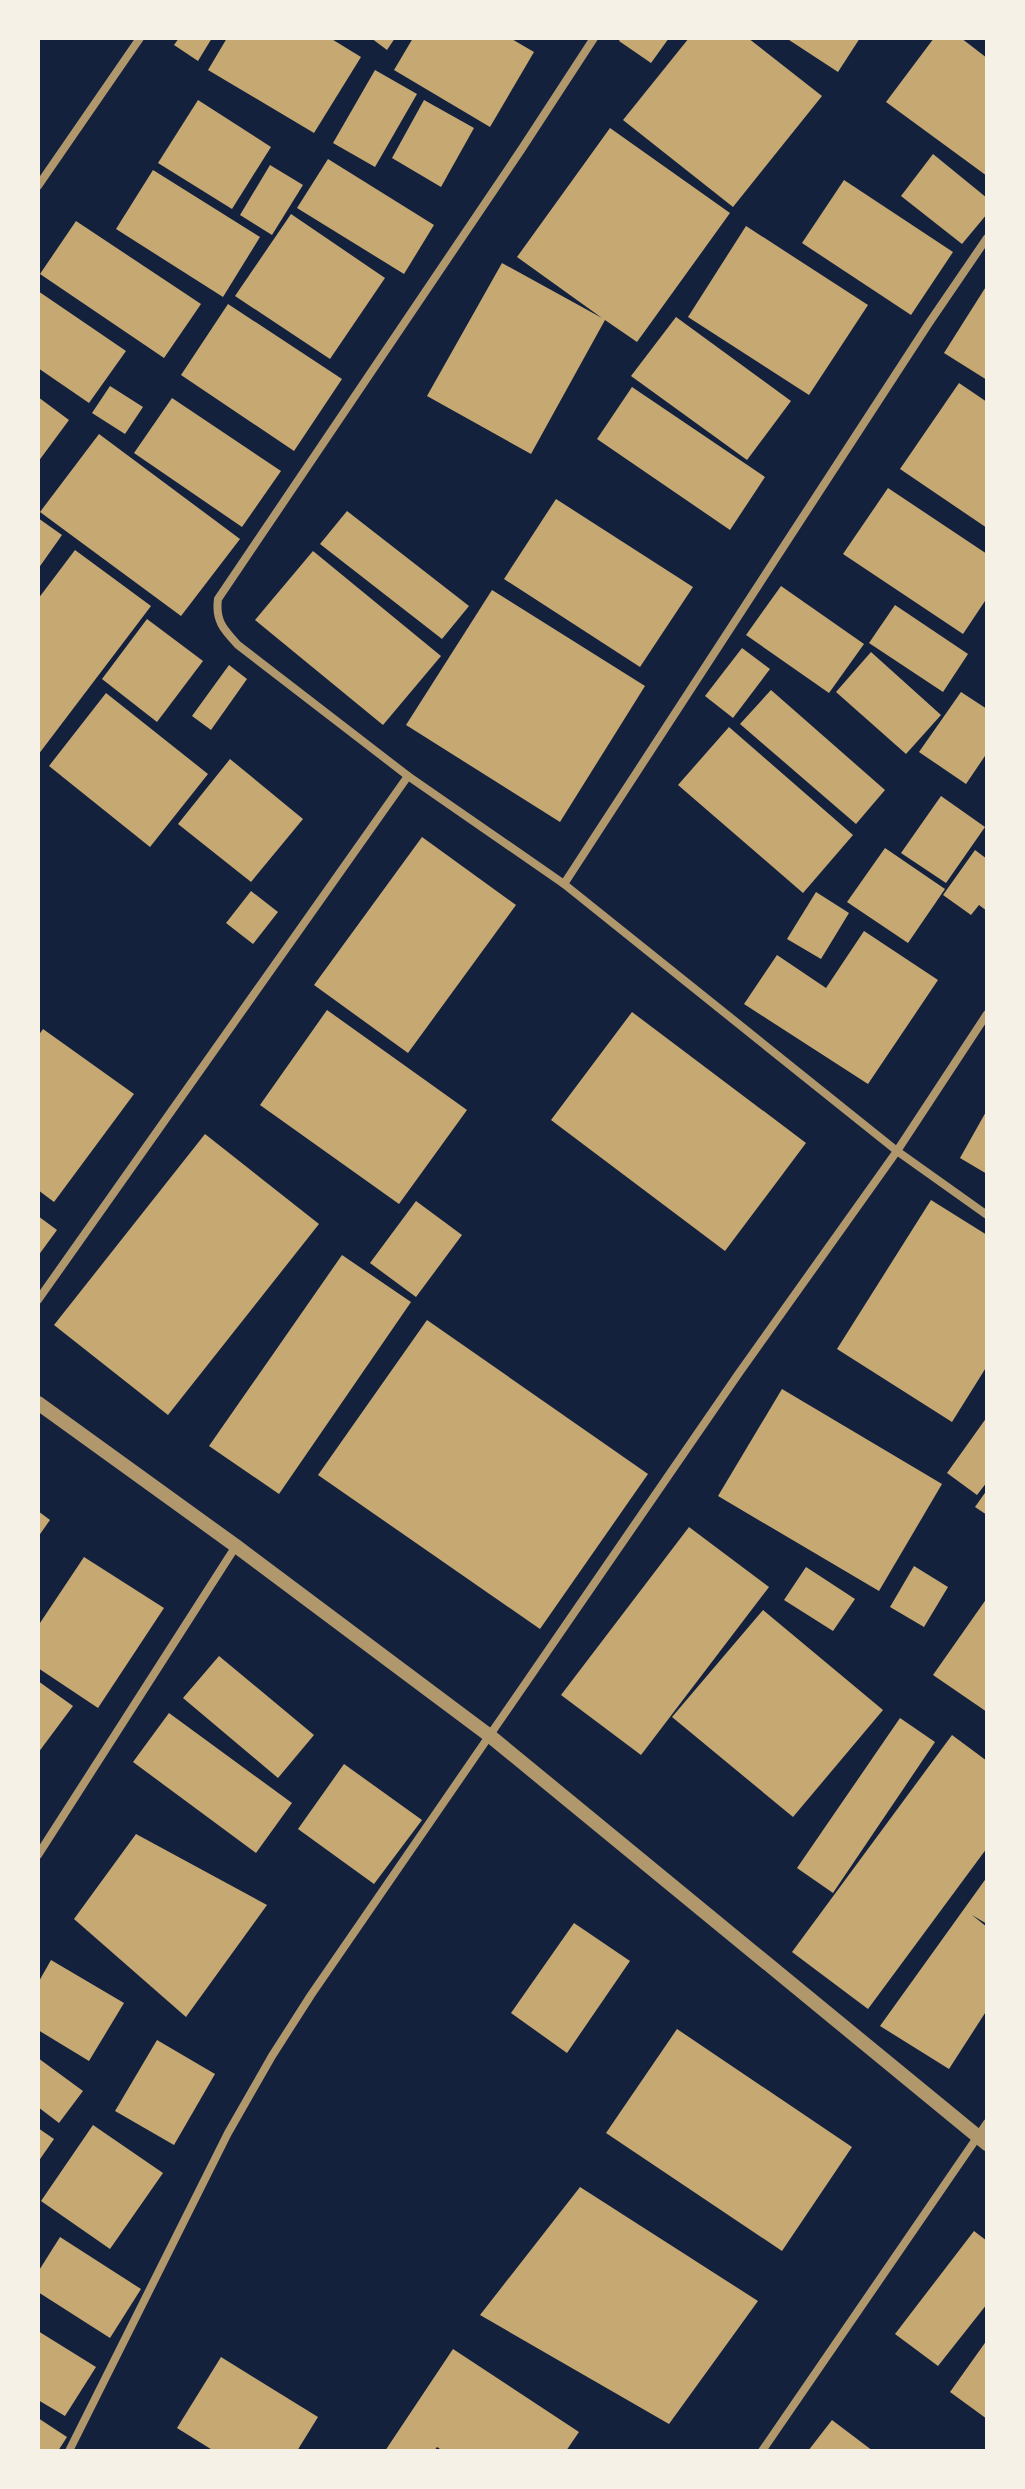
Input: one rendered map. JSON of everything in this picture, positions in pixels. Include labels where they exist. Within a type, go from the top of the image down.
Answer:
[{"type":"street","points":[[38,186],[140,38]]},
{"type":"street","points":[[594,38],[218,599],[216,612],[221,628],[238,645],[408,776],[564,884],[897,1151],[987,1215]]},
{"type":"street","points":[[564,884],[987,238]]},
{"type":"street","points":[[38,1300],[408,776]]},
{"type":"street","points":[[69,2451],[228,2133],[272,2056],[739,1373],[897,1151],[987,1014]]},
{"type":"street","points":[[38,1403],[490,1736],[982,2140]]},
{"type":"street","points":[[38,1855],[236,1546]]},
{"type":"street","points":[[762,2451],[982,2140],[987,2123]]},
{"type":"building","points":[[179,38],[212,38],[198,61],[174,45]]},
{"type":"building","points":[[227,38],[330,38],[361,57],[314,133],[208,70]]},
{"type":"building","points":[[371,38],[395,38],[387,50]]},
{"type":"building","points":[[413,38],[510,38],[534,52],[490,127],[394,70]]},
{"type":"building","points":[[621,38],[669,38],[651,63],[619,41]]},
{"type":"building","points":[[689,38],[748,38],[822,96],[733,207],[623,120]]},
{"type":"building","points":[[786,38],[860,38],[838,72]]},
{"type":"building","points":[[934,38],[961,38],[987,58],[987,176],[886,102]]},
{"type":"building","points":[[375,70],[417,94],[375,167],[333,143]]},
{"type":"building","points":[[198,100],[271,147],[232,209],[158,163]]},
{"type":"building","points":[[424,100],[474,128],[441,187],[392,158]]},
{"type":"building","points":[[610,128],[730,213],[637,342],[605,320],[531,454],[427,396],[502,263],[602,318],[517,257]]},
{"type":"building","points":[[933,154],[987,198],[987,214],[962,244],[901,196]]},
{"type":"building","points":[[328,159],[434,225],[404,274],[297,208]]},
{"type":"building","points":[[270,165],[303,185],[272,235],[240,215]]},
{"type":"building","points":[[153,170],[260,237],[223,297],[116,229]]},
{"type":"building","points":[[844,180],[953,252],[911,315],[802,243]]},
{"type":"building","points":[[291,214],[385,278],[330,359],[235,296]]},
{"type":"building","points":[[76,221],[201,304],[164,358],[40,274]]},
{"type":"building","points":[[746,226],[868,305],[809,395],[688,317]]},
{"type":"building","points":[[987,285],[987,380],[944,353]]},
{"type":"building","points":[[38,291],[126,351],[89,403],[38,368]]},
{"type":"building","points":[[228,304],[342,379],[294,451],[181,375]]},
{"type":"building","points":[[676,317],[791,401],[747,460],[631,376]]},
{"type":"building","points":[[959,383],[987,402],[987,528],[900,469]]},
{"type":"building","points":[[110,386],[143,407],[125,434],[92,413]]},
{"type":"building","points":[[632,387],[765,477],[730,530],[597,439]]},
{"type":"building","points":[[38,397],[69,420],[38,462]]},
{"type":"building","points":[[172,398],[281,471],[242,527],[134,453]]},
{"type":"building","points":[[99,434],[240,539],[181,616],[40,512]]},
{"type":"building","points":[[888,488],[987,554],[987,598],[963,634],[843,554]]},
{"type":"building","points":[[556,499],[693,587],[640,667],[504,579]]},
{"type":"building","points":[[347,511],[469,606],[442,639],[320,544]]},
{"type":"building","points":[[38,518],[62,535],[38,569]]},
{"type":"building","points":[[75,550],[151,606],[38,755],[38,599]]},
{"type":"building","points":[[313,551],[441,656],[383,725],[255,620]]},
{"type":"building","points":[[781,586],[864,644],[829,693],[746,635]]},
{"type":"building","points":[[492,590],[645,686],[560,822],[406,725]]},
{"type":"building","points":[[895,605],[968,654],[943,692],[869,643]]},
{"type":"building","points":[[147,619],[203,661],[157,722],[102,679]]},
{"type":"building","points":[[742,648],[770,669],[733,718],[705,696]]},
{"type":"building","points":[[871,652],[941,715],[906,754],[836,692]]},
{"type":"building","points":[[229,665],[247,679],[211,730],[192,716]]},
{"type":"building","points":[[771,690],[885,790],[856,824],[740,724]]},
{"type":"building","points":[[961,692],[987,709],[987,753],[966,784],[919,752]]},
{"type":"building","points":[[106,693],[208,774],[150,847],[49,766]]},
{"type":"building","points":[[729,727],[853,835],[803,893],[678,785]]},
{"type":"building","points":[[230,759],[303,819],[251,882],[178,824]]},
{"type":"building","points":[[941,796],[985,827],[946,883],[901,853]]},
{"type":"building","points":[[422,837],[516,905],[408,1053],[314,985]]},
{"type":"building","points":[[885,848],[945,889],[908,943],[847,902]]},
{"type":"building","points":[[975,850],[987,859],[987,911],[979,905],[971,915],[943,895]]},
{"type":"building","points":[[251,891],[278,912],[253,944],[226,923]]},
{"type":"building","points":[[816,892],[849,913],[821,959],[787,939]]},
{"type":"building","points":[[864,931],[938,980],[868,1084],[744,1004],[777,955],[826,988]]},
{"type":"building","points":[[327,1010],[467,1110],[399,1204],[260,1105]]},
{"type":"building","points":[[632,1012],[806,1143],[725,1251],[551,1120]]},
{"type":"building","points":[[43,1029],[134,1094],[54,1202],[38,1190],[38,1036]]},
{"type":"building","points":[[987,1110],[987,1174],[960,1158]]},
{"type":"building","points":[[205,1134],[319,1224],[168,1415],[54,1325]]},
{"type":"building","points":[[931,1200],[987,1235],[987,1366],[952,1422],[837,1349]]},
{"type":"building","points":[[416,1201],[462,1235],[416,1297],[370,1263]]},
{"type":"building","points":[[38,1216],[57,1230],[38,1256]]},
{"type":"building","points":[[342,1255],[411,1302],[279,1494],[209,1446]]},
{"type":"building","points":[[427,1320],[648,1474],[540,1629],[318,1475]]},
{"type":"building","points":[[782,1389],[942,1484],[879,1591],[718,1496]]},
{"type":"building","points":[[987,1417],[987,1482],[977,1495],[947,1473]]},
{"type":"building","points":[[987,1490],[987,1515],[975,1507]]},
{"type":"building","points":[[38,1511],[50,1520],[38,1537]]},
{"type":"building","points":[[689,1527],[769,1587],[641,1755],[561,1695]]},
{"type":"building","points":[[84,1557],[164,1608],[98,1708],[38,1668],[38,1626]]},
{"type":"building","points":[[914,1566],[948,1587],[924,1627],[890,1607]]},
{"type":"building","points":[[806,1567],[855,1599],[833,1631],[784,1600]]},
{"type":"building","points":[[987,1598],[987,1712],[933,1675]]},
{"type":"building","points":[[763,1610],[883,1710],[793,1817],[672,1717]]},
{"type":"building","points":[[219,1656],[314,1735],[278,1778],[183,1698]]},
{"type":"building","points":[[38,1681],[73,1706],[38,1753]]},
{"type":"building","points":[[169,1713],[292,1803],[256,1853],[133,1762]]},
{"type":"building","points":[[900,1718],[935,1742],[833,1893],[797,1868]]},
{"type":"building","points":[[952,1735],[987,1761],[987,1848],[868,2009],[792,1952]]},
{"type":"building","points":[[344,1764],[422,1820],[374,1884],[298,1829]]},
{"type":"building","points":[[136,1834],[267,1905],[186,2017],[74,1919]]},
{"type":"building","points":[[987,1877],[987,1924],[972,1915],[987,1927],[987,2010],[949,2069],[880,2026]]},
{"type":"building","points":[[574,1923],[630,1961],[567,2053],[511,2013]]},
{"type":"building","points":[[51,1960],[124,2003],[89,2061],[38,2030],[38,1983]]},
{"type":"building","points":[[677,2029],[852,2147],[782,2251],[606,2133]]},
{"type":"building","points":[[157,2040],[215,2074],[174,2145],[115,2111]]},
{"type":"building","points":[[38,2058],[83,2091],[59,2123],[38,2107]]},
{"type":"building","points":[[93,2125],[163,2173],[110,2249],[41,2201]]},
{"type":"building","points":[[38,2128],[54,2139],[38,2162]]},
{"type":"building","points":[[580,2187],[758,2301],[669,2424],[480,2315]]},
{"type":"building","points":[[974,2231],[987,2241],[987,2304],[938,2366],[895,2334]]},
{"type":"building","points":[[60,2237],[141,2289],[110,2338],[38,2292],[38,2272]]},
{"type":"building","points":[[38,2331],[96,2367],[65,2416],[38,2400]]},
{"type":"building","points":[[987,2340],[987,2419],[950,2392]]},
{"type":"building","points":[[453,2349],[579,2432],[566,2451],[443,2451],[437,2447],[434,2451],[385,2451]]},
{"type":"building","points":[[221,2357],[318,2417],[297,2451],[214,2451],[177,2428]]},
{"type":"building","points":[[38,2418],[67,2437],[58,2451],[38,2451]]},
{"type":"building","points":[[832,2420],[873,2451],[808,2451]]}]
